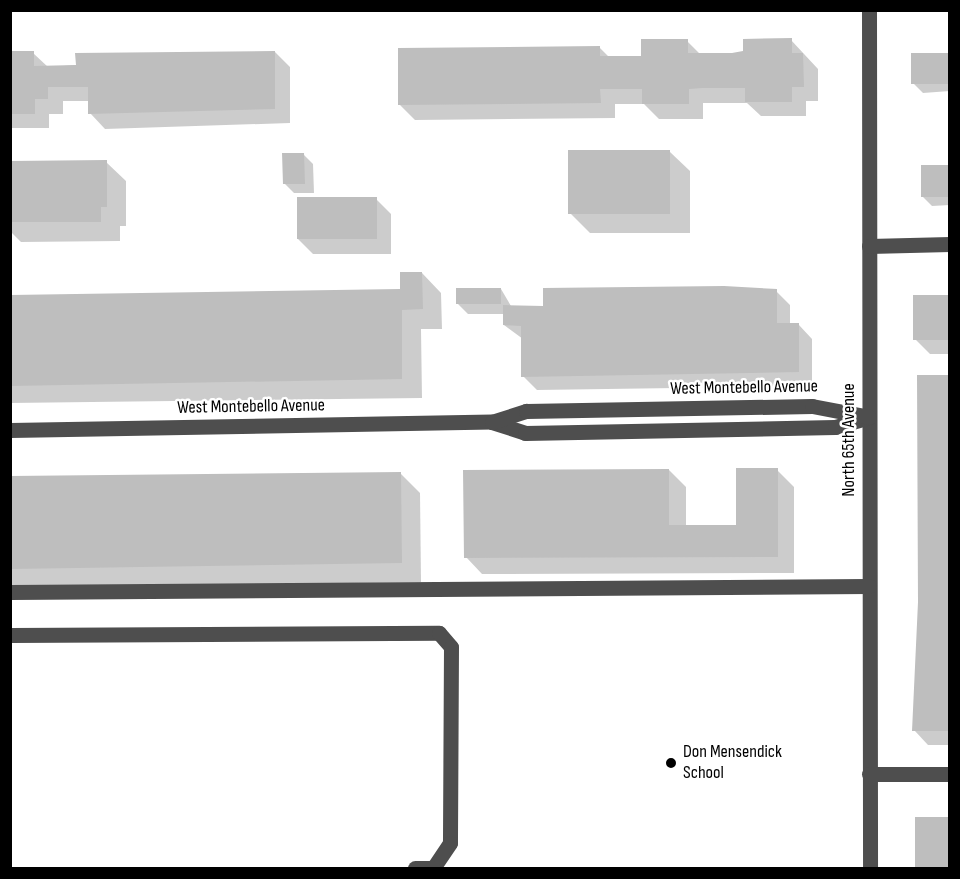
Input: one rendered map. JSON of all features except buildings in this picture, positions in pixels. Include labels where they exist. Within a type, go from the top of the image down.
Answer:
[{"type":"street","name":"North 65th Avenue","points":[[868,10],[870,868]]},
{"type":"street","points":[[869,246],[950,244]]},
{"type":"street","name":"West Montebello Avenue","points":[[10,430],[492,422],[526,411],[800,406],[834,406],[869,417]]},
{"type":"street","name":"West Montebello Avenue","points":[[492,422],[525,433],[835,427],[869,417]]},
{"type":"street","points":[[10,592],[869,586]]},
{"type":"street","points":[[10,635],[439,633],[451,646],[450,843],[445,859],[433,868],[415,868]]},
{"type":"street","points":[[869,774],[950,774]]},
{"type":"place","name":"Don Mensendick School","points":[[671,763]]}]
